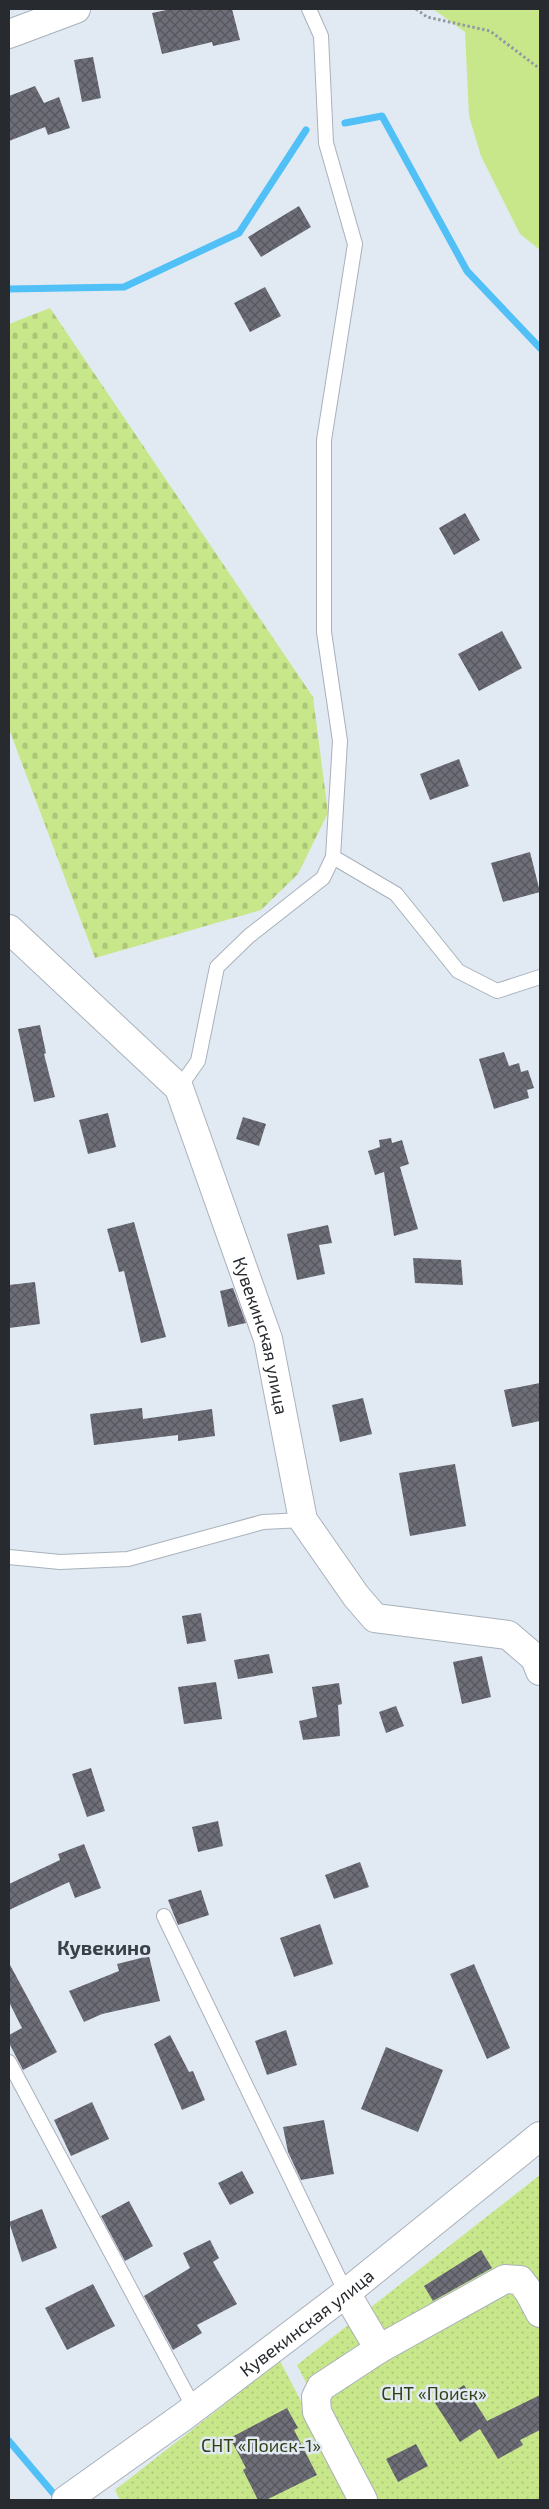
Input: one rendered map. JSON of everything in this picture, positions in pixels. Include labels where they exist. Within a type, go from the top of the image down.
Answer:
[{"type":"street","points":[[9,34],[76,9]]},
{"type":"street","name":"Кувекинская улица","points":[[9,929],[178,1088],[268,1339],[303,1520],[356,1596],[376,1618],[508,1634],[535,1658],[540,1671]]},
{"type":"street","name":"Кувекинская улица","points":[[70,2497],[194,2408],[346,2293],[540,2136]]},
{"type":"street","points":[[363,2500],[317,2412],[316,2397],[321,2387],[379,2349],[505,2279],[520,2280],[540,2313]]},
{"type":"street","points":[[346,2293],[379,2349]]},
{"type":"lane","points":[[178,1088],[198,1060],[217,967],[248,936],[323,878],[333,857],[340,741],[324,632],[324,440],[354,244],[326,144],[321,36],[309,9]]},
{"type":"lane","points":[[333,857],[396,894],[458,972],[497,991],[540,977]]},
{"type":"lane","points":[[9,1557],[60,1562],[128,1559],[263,1522],[303,1520]]},
{"type":"lane","points":[[164,1916],[346,2293]]},
{"type":"lane","points":[[9,2062],[194,2408]]},
{"type":"path","points":[[416,9],[427,17],[490,31],[540,69]]},
{"type":"green space","points":[[433,9],[540,9],[540,250],[520,234],[481,156],[469,116],[465,32]]},
{"type":"green space","points":[[50,308],[313,697],[328,813],[298,874],[261,910],[95,958],[9,729],[9,324]]},
{"type":"green space","name":"СНТ «Поиск»","points":[[540,2175],[540,2500],[366,2500],[297,2365]]},
{"type":"green space","name":"СНТ «Поиск-1»","points":[[280,2361],[353,2500],[120,2500],[115,2490]]},
{"type":"building","points":[[171,9],[232,9],[240,40],[213,46],[212,42],[162,54],[152,13]]},
{"type":"building","points":[[93,57],[101,98],[82,102],[74,60]]},
{"type":"building","points":[[35,86],[44,103],[59,97],[70,128],[48,135],[45,127],[9,141],[9,96]]},
{"type":"building","points":[[299,206],[311,227],[261,257],[248,237]]},
{"type":"building","points":[[265,287],[281,316],[250,332],[234,303]]},
{"type":"building","points":[[465,513],[480,540],[454,555],[439,528]]},
{"type":"building","points":[[502,631],[522,668],[479,691],[458,654]]},
{"type":"building","points":[[459,759],[469,786],[430,800],[420,774]]},
{"type":"building","points":[[530,852],[540,892],[503,902],[491,863]]},
{"type":"building","points":[[40,1025],[46,1053],[44,1054],[55,1097],[34,1102],[18,1029]]},
{"type":"building","points":[[504,1052],[509,1066],[519,1063],[521,1072],[528,1070],[534,1088],[527,1090],[529,1098],[494,1109],[479,1059]]},
{"type":"building","points":[[108,1113],[116,1147],[88,1154],[79,1120]]},
{"type":"building","points":[[243,1117],[266,1124],[259,1146],[236,1139]]},
{"type":"building","points":[[391,1138],[392,1143],[402,1140],[409,1164],[400,1167],[418,1229],[394,1236],[384,1172],[375,1175],[368,1151],[380,1147],[379,1140]]},
{"type":"building","points":[[134,1222],[166,1337],[141,1343],[124,1271],[119,1272],[107,1229]]},
{"type":"building","points":[[328,1225],[332,1243],[319,1245],[325,1274],[297,1280],[287,1234]]},
{"type":"building","points":[[413,1258],[461,1260],[463,1285],[415,1283]]},
{"type":"building","points":[[35,1282],[40,1324],[9,1328],[9,1285]]},
{"type":"building","points":[[233,1288],[246,1323],[228,1327],[220,1291]]},
{"type":"building","points":[[540,1383],[540,1421],[512,1427],[504,1390]]},
{"type":"building","points":[[363,1398],[372,1434],[340,1442],[332,1405]]},
{"type":"building","points":[[142,1408],[143,1419],[212,1409],[215,1436],[178,1441],[178,1435],[94,1445],[90,1414]]},
{"type":"building","points":[[455,1464],[466,1526],[410,1536],[399,1473]]},
{"type":"building","points":[[201,1613],[206,1641],[187,1644],[182,1616]]},
{"type":"building","points":[[269,1654],[273,1673],[238,1679],[234,1660]]},
{"type":"building","points":[[482,1656],[491,1697],[462,1704],[453,1662]]},
{"type":"building","points":[[216,1682],[222,1719],[184,1724],[178,1687]]},
{"type":"building","points":[[339,1683],[342,1704],[338,1705],[340,1736],[303,1740],[299,1721],[317,1717],[312,1687]]},
{"type":"building","points":[[396,1706],[404,1726],[386,1733],[379,1712]]},
{"type":"building","points":[[91,1768],[105,1811],[87,1817],[72,1774]]},
{"type":"building","points":[[218,1821],[223,1846],[198,1852],[192,1827]]},
{"type":"building","points":[[84,1844],[101,1888],[75,1898],[69,1882],[9,1910],[9,1884],[60,1860],[58,1854]]},
{"type":"building","points":[[360,1862],[369,1887],[334,1899],[325,1875]]},
{"type":"building","points":[[201,1890],[209,1915],[178,1925],[168,1900]]},
{"type":"building","points":[[320,1924],[333,1964],[294,1977],[280,1938]]},
{"type":"building","points":[[149,1956],[160,2001],[102,2014],[84,2022],[69,1991],[119,1971],[117,1964]]},
{"type":"building","points":[[9,1963],[57,2052],[23,2070],[9,2043],[9,2035],[22,2028],[9,2002]]},
{"type":"building","points":[[474,1964],[510,2048],[487,2059],[450,1974]]},
{"type":"building","points":[[286,2030],[297,2065],[267,2075],[255,2041]]},
{"type":"building","points":[[170,2035],[189,2072],[193,2071],[205,2100],[182,2110],[154,2044]]},
{"type":"building","points":[[386,2047],[443,2070],[418,2132],[361,2109]]},
{"type":"building","points":[[92,2102],[109,2139],[71,2156],[54,2120]]},
{"type":"building","points":[[324,2120],[334,2174],[301,2180],[288,2152],[283,2127]]},
{"type":"building","points":[[242,2171],[254,2193],[230,2205],[218,2183]]},
{"type":"building","points":[[129,2201],[153,2246],[125,2261],[101,2216]]},
{"type":"building","points":[[42,2209],[57,2248],[22,2262],[9,2222]]},
{"type":"building","points":[[210,2240],[219,2258],[213,2262],[237,2304],[197,2325],[202,2333],[173,2350],[144,2296],[190,2268],[183,2253]]},
{"type":"building","points":[[481,2250],[492,2268],[433,2301],[424,2286]]},
{"type":"building","points":[[93,2284],[115,2326],[67,2350],[45,2308]]},
{"type":"building","points":[[464,2385],[487,2421],[540,2395],[540,2430],[520,2440],[523,2445],[498,2459],[480,2429],[460,2442],[435,2403]]},
{"type":"building","points":[[287,2408],[298,2428],[294,2430],[317,2475],[266,2500],[258,2500],[243,2470],[246,2468],[230,2438]]},
{"type":"building","points":[[416,2444],[428,2466],[398,2482],[386,2459]]},
{"type":"waterway","points":[[345,123],[382,116],[467,271],[540,348]]},
{"type":"waterway","points":[[9,289],[124,287],[239,233],[306,130]]},
{"type":"waterway","points":[[9,2441],[59,2500]]},
{"type":"district","name":"Кувекино","points":[[104,1947]]}]
